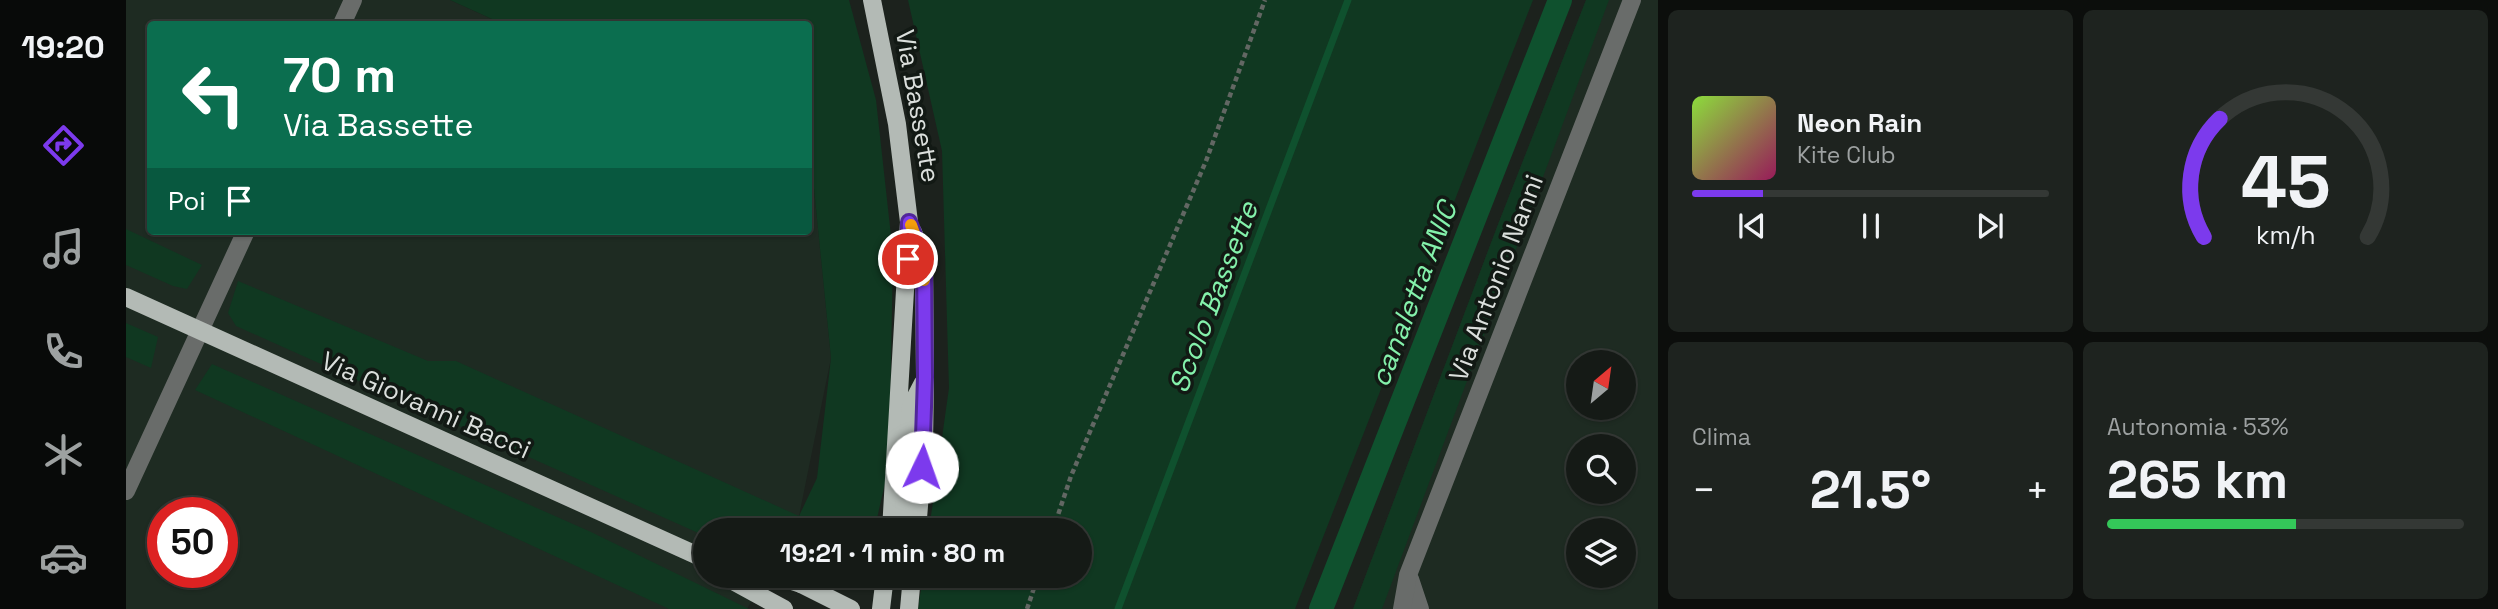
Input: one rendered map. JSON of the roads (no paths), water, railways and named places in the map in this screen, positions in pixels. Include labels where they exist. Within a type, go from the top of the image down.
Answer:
[{"type":"main road","name":"Via Bassette","points":[[872,0],[897,124],[909,222],[894,518]]},
{"type":"main road","name":"Via Bassette","points":[[909,222],[924,261],[924,446],[918,518]]},
{"type":"main road","name":"Via Giovanni Bacci","points":[[126,297],[693,554]]},
{"type":"main road","name":"Via Bassette","points":[[894,518],[911,406],[925,377]]},
{"type":"main road","points":[[746,588],[784,609]]},
{"type":"main road","points":[[809,588],[851,609]]},
{"type":"main road","points":[[881,609],[884,588]]},
{"type":"main road","points":[[897,609],[900,588]]},
{"type":"main road","points":[[909,609],[911,588]]},
{"type":"street","points":[[343,21],[353,0]]},
{"type":"street","name":"Via Antonio Nanni","points":[[1402,609],[1409,575],[1632,0]]},
{"type":"street","points":[[126,491],[244,235]]},
{"type":"street","points":[[1409,575],[1420,609]]},
{"type":"waterway","name":"Scolo Bassette","points":[[1118,609],[1348,0]]},
{"type":"waterway","name":"canaletta ANIC","points":[[1321,609],[1560,0]]}]
